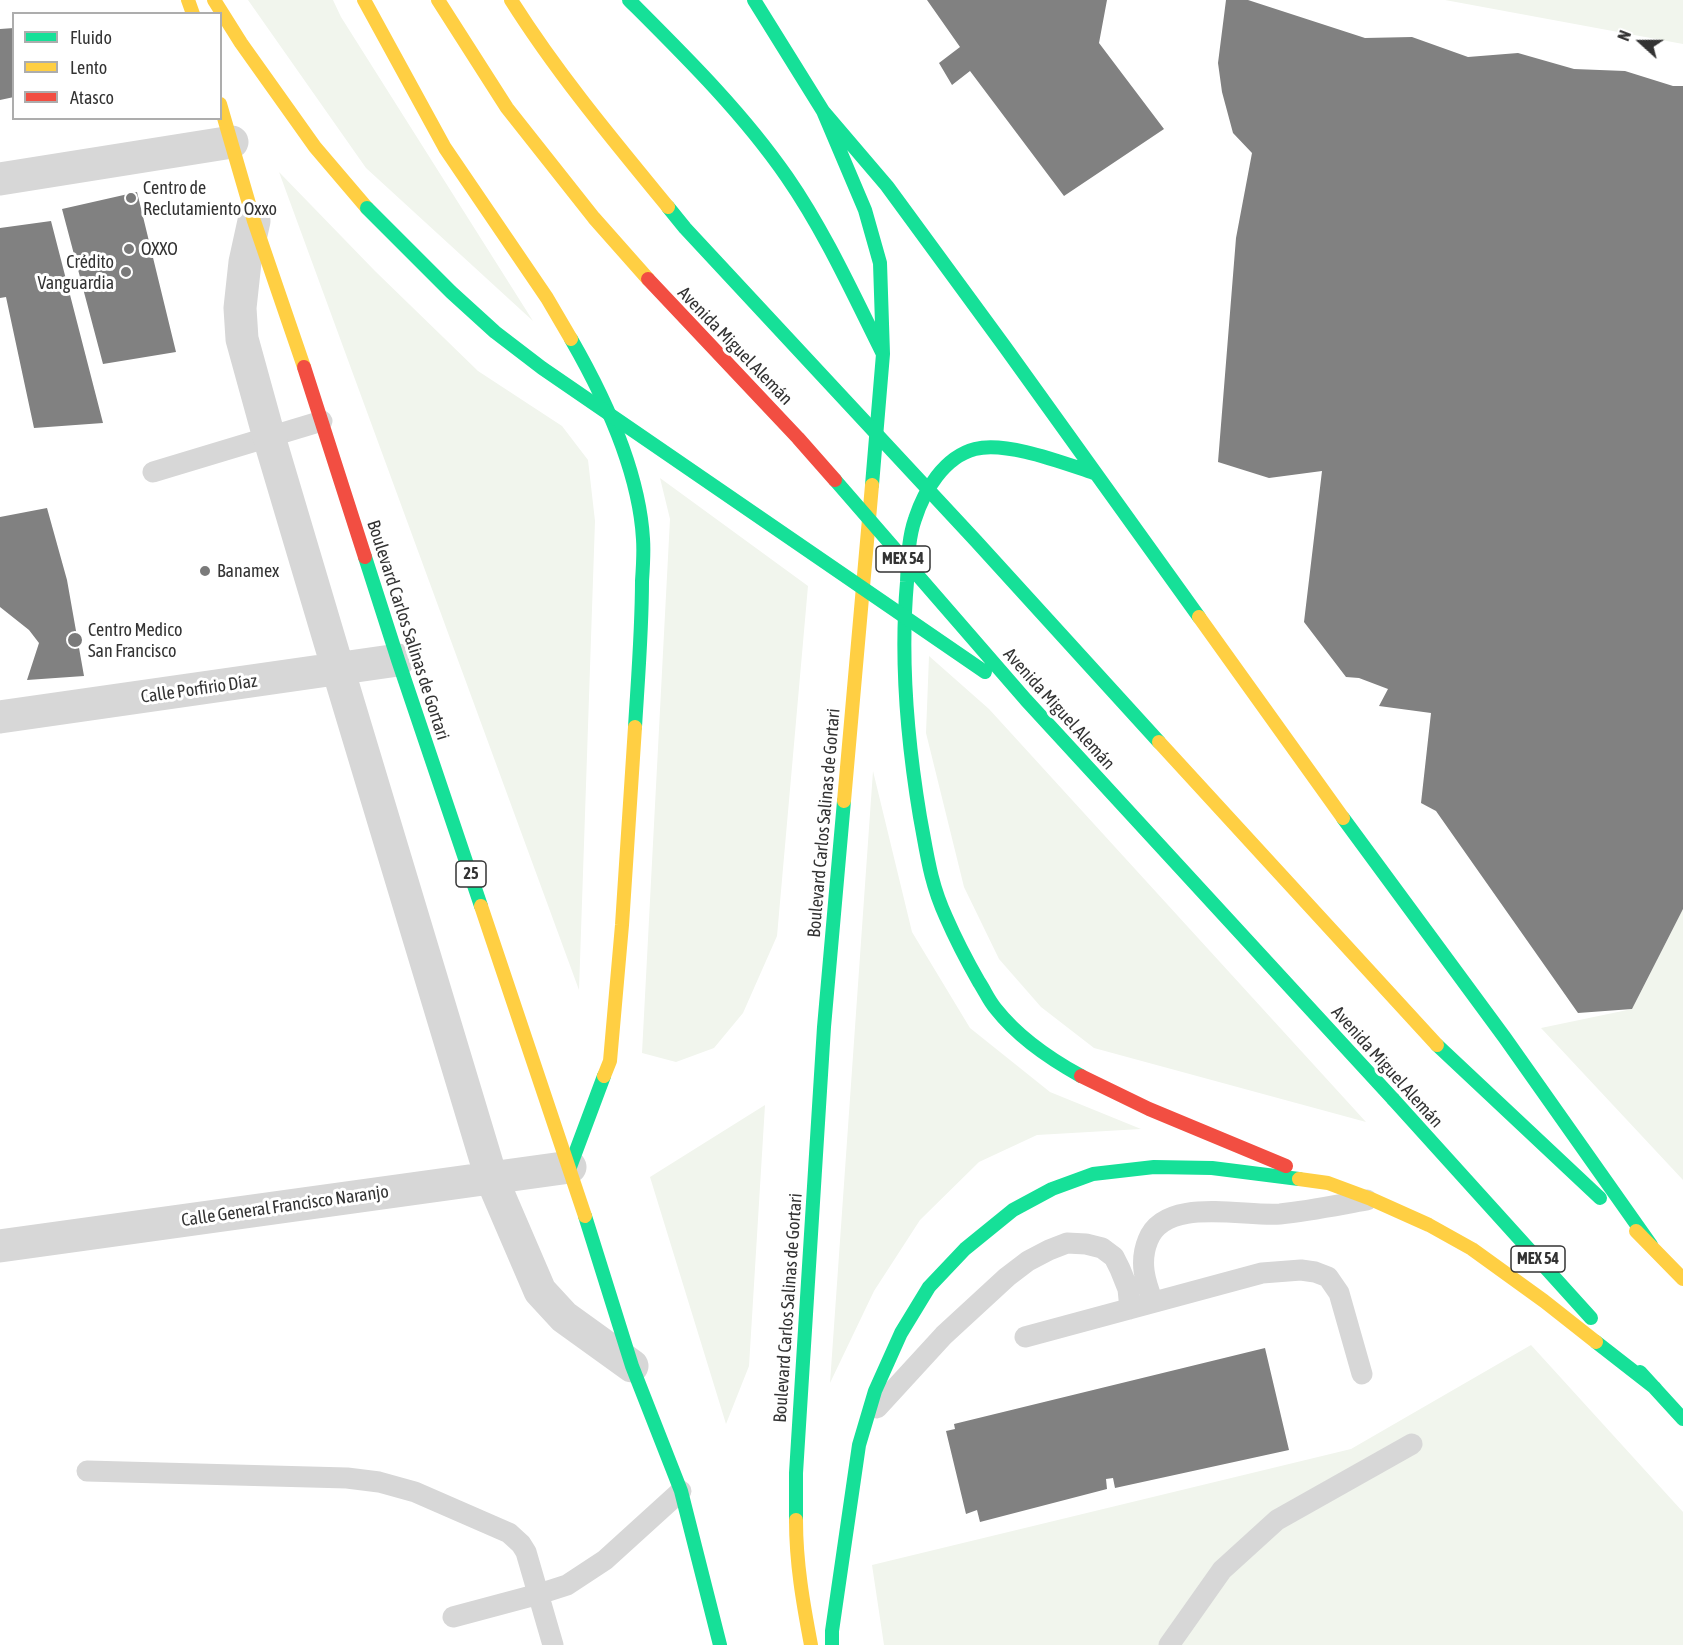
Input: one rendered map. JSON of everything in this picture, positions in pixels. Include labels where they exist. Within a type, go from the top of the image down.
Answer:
[{"type":"main road","points":[[364,0],[445,148],[547,298],[593,377],[623,448],[636,495],[643,539],[642,608],[622,925],[610,1061],[570,1167]]},
{"type":"main road","name":"Avenida Miguel Alemán","points":[[438,0],[507,108],[594,218],[666,300],[798,438],[1026,700],[1683,1419]]},
{"type":"main road","points":[[511,0],[597,120],[685,228],[976,541],[1437,1045],[1651,1245],[1683,1279]]},
{"type":"main road","points":[[629,0],[697,69],[756,135],[787,177],[812,216],[883,354]]},
{"type":"main road","name":"Boulevard Carlos Salinas de Gortari","points":[[754,0],[823,111],[865,210],[880,262],[883,354],[824,1027],[796,1473],[796,1543],[801,1592],[811,1645]]},
{"type":"main road","points":[[222,12],[315,147],[367,208],[451,292],[495,332],[542,368],[1026,700]]},
{"type":"main road","name":"Boulevard Carlos Salinas de Gortari","points":[[222,110],[254,221],[322,421],[398,660],[570,1167],[632,1366],[681,1491],[720,1645]]},
{"type":"main road","points":[[823,111],[887,186],[998,337],[1365,849],[1505,1038],[1651,1245]]},
{"type":"main road","points":[[1094,473],[1027,453],[994,447],[976,449],[956,459],[941,472],[923,498],[914,522],[908,561],[904,618],[904,690],[913,780],[931,875],[950,927],[995,1009],[1018,1034],[1054,1061],[1106,1088],[1154,1111],[1371,1199],[1429,1225],[1472,1249],[1544,1301],[1655,1388]]},
{"type":"main road","points":[[832,1645],[832,1631],[859,1445],[875,1391],[901,1333],[929,1287],[965,1249],[1013,1210],[1052,1189],[1093,1174],[1154,1167],[1212,1168],[1328,1183]]},
{"type":"street","points":[[0,179],[232,142]]},
{"type":"street","points":[[254,221],[245,262],[240,308],[242,339],[269,437],[491,1177],[540,1291],[564,1317],[632,1366]]},
{"type":"street","name":"Calle Porfirio Díaz","points":[[0,717],[398,660]]},
{"type":"street","name":"Calle General Francisco Naranjo","points":[[0,1246],[570,1167]]},
{"type":"lane","points":[[153,472],[322,421]]},
{"type":"lane","points":[[1153,1302],[1144,1278],[1143,1262],[1149,1236],[1159,1222],[1174,1215],[1197,1212],[1279,1214],[1371,1199]]},
{"type":"lane","points":[[867,1419],[944,1335],[1007,1277],[1028,1261],[1049,1250],[1067,1243],[1102,1248],[1114,1257],[1120,1269],[1128,1289],[1130,1308]]},
{"type":"lane","points":[[1025,1337],[1262,1273],[1301,1270],[1316,1272],[1328,1277],[1339,1293],[1362,1374]]},
{"type":"lane","points":[[1169,1645],[1222,1570],[1277,1520],[1412,1444]]},
{"type":"lane","points":[[87,1471],[347,1478],[379,1482],[416,1492],[509,1533],[526,1552],[553,1645]]},
{"type":"lane","points":[[453,1617],[567,1585],[605,1560],[681,1491]]},
{"type":"shaded area","points":[[248,0],[333,0],[341,17],[533,321],[366,168]]},
{"type":"shaded area","points":[[1445,0],[1683,0],[1683,44]]},
{"type":"shaded area","points":[[279,172],[375,271],[478,371],[562,426],[588,460],[595,521],[579,990]]},
{"type":"shaded area","points":[[660,478],[808,586],[777,936],[743,1013],[714,1048],[676,1062],[642,1053],[670,519]]},
{"type":"shaded area","points":[[929,656],[989,709],[1366,1122],[1094,1048],[1041,1007],[999,959],[964,887],[926,733]]},
{"type":"shaded area","points":[[873,771],[912,932],[970,1028],[1050,1092],[1141,1129],[1037,1135],[979,1162],[920,1220],[874,1291],[830,1383]]},
{"type":"shaded area","points":[[1683,909],[1683,1180],[1541,1028],[1632,1009]]},
{"type":"shaded area","points":[[765,1105],[749,1366],[726,1424],[650,1177]]},
{"type":"shaded area","points":[[1531,1345],[1683,1512],[1683,1645],[884,1645],[872,1565],[1351,1449]]},
{"type":"building","points":[[927,0],[1107,0],[1099,43],[1164,129],[1064,196],[970,71],[952,85],[939,63],[960,47]]},
{"type":"building","points":[[1226,0],[1248,0],[1365,38],[1412,37],[1468,57],[1518,53],[1574,69],[1625,71],[1673,86],[1683,86],[1683,909],[1632,1009],[1578,1013],[1436,811],[1421,803],[1431,713],[1379,706],[1388,689],[1359,678],[1346,677],[1304,622],[1322,471],[1269,478],[1218,462],[1236,238],[1252,153],[1233,133],[1222,92],[1218,63]]},
{"type":"building","points":[[12,28],[12,97],[0,100],[0,29]]},
{"type":"building","points":[[137,192],[176,352],[103,364],[62,209]]},
{"type":"building","points":[[51,221],[103,423],[34,428],[6,297],[0,298],[0,228]]},
{"type":"building","points":[[47,508],[67,580],[84,676],[27,680],[39,643],[29,630],[0,607],[0,517]]},
{"type":"building","points":[[1265,1348],[1289,1450],[1115,1488],[1113,1478],[1106,1479],[1107,1489],[980,1522],[977,1510],[966,1514],[946,1431],[955,1429],[954,1424]]},
{"type":"traffic: fast","points":[[629,0],[692,63],[770,153],[801,198],[826,241],[883,354]]},
{"type":"traffic: fast","points":[[754,0],[823,111],[865,210],[880,263],[883,354],[872,485]]},
{"type":"traffic: fast","points":[[823,111],[887,186],[1199,617]]},
{"type":"traffic: fast","points":[[668,207],[1159,742]]},
{"type":"traffic: fast","points":[[367,208],[451,292],[495,332],[542,368],[985,672]]},
{"type":"traffic: fast","points":[[571,339],[596,385],[618,435],[635,487],[640,513],[643,555],[635,727]]},
{"type":"traffic: fast","points":[[1081,1076],[1035,1047],[996,1009],[966,958],[936,892],[915,788],[908,729],[904,641],[908,558],[913,527],[919,508],[930,487],[937,476],[954,459],[975,449],[1003,448],[1035,454],[1094,473]]},
{"type":"traffic: fast","points":[[835,480],[1026,700],[1393,1099]]},
{"type":"traffic: fast","points":[[365,557],[481,906]]},
{"type":"traffic: fast","points":[[796,1520],[796,1473],[824,1027],[844,801]]},
{"type":"traffic: fast","points":[[1343,818],[1505,1038],[1651,1245]]},
{"type":"traffic: fast","points":[[1437,1045],[1600,1198]]},
{"type":"traffic: fast","points":[[570,1167],[604,1076]]},
{"type":"traffic: fast","points":[[1393,1099],[1591,1318]]},
{"type":"traffic: fast","points":[[832,1645],[832,1631],[859,1445],[875,1391],[901,1333],[929,1287],[965,1249],[1013,1210],[1052,1189],[1093,1174],[1154,1167],[1212,1168],[1299,1179]]},
{"type":"traffic: fast","points":[[585,1216],[632,1366],[681,1491],[720,1645]]},
{"type":"traffic: fast","points":[[1596,1342],[1655,1388]]},
{"type":"traffic: fast","points":[[1640,1372],[1683,1419]]},
{"type":"traffic: slow","points":[[188,0],[192,12]]},
{"type":"traffic: slow","points":[[214,0],[222,12]]},
{"type":"traffic: slow","points":[[364,0],[445,148],[547,298],[571,339]]},
{"type":"traffic: slow","points":[[438,0],[507,108],[594,218],[648,279]]},
{"type":"traffic: slow","points":[[511,0],[566,80],[668,207]]},
{"type":"traffic: slow","points":[[222,13],[315,147],[367,208]]},
{"type":"traffic: slow","points":[[222,111],[254,221],[304,367]]},
{"type":"traffic: slow","points":[[844,801],[872,485]]},
{"type":"traffic: slow","points":[[1199,617],[1343,818]]},
{"type":"traffic: slow","points":[[604,1076],[610,1061],[622,925],[635,727]]},
{"type":"traffic: slow","points":[[1159,742],[1437,1045]]},
{"type":"traffic: slow","points":[[481,906],[585,1216]]},
{"type":"traffic: slow","points":[[1299,1179],[1328,1183],[1429,1225],[1472,1249],[1596,1342]]},
{"type":"traffic: slow","points":[[1636,1231],[1683,1279]]},
{"type":"traffic: slow","points":[[796,1520],[799,1567],[811,1645]]},
{"type":"traffic: jam","points":[[648,279],[835,480]]},
{"type":"traffic: jam","points":[[304,367],[365,557]]},
{"type":"traffic: jam","points":[[1081,1076],[1149,1109],[1286,1166]]},
{"type":"place","name":"Centro de Reclutamiento Oxxo","points":[[131,198]]},
{"type":"place","name":"OXXO","points":[[129,249]]},
{"type":"place","name":"Crédito Vanguardia","points":[[126,272]]},
{"type":"place","name":"Banamex","points":[[205,571]]},
{"type":"place","name":"Centro Medico San Francisco","points":[[75,640]]}]
